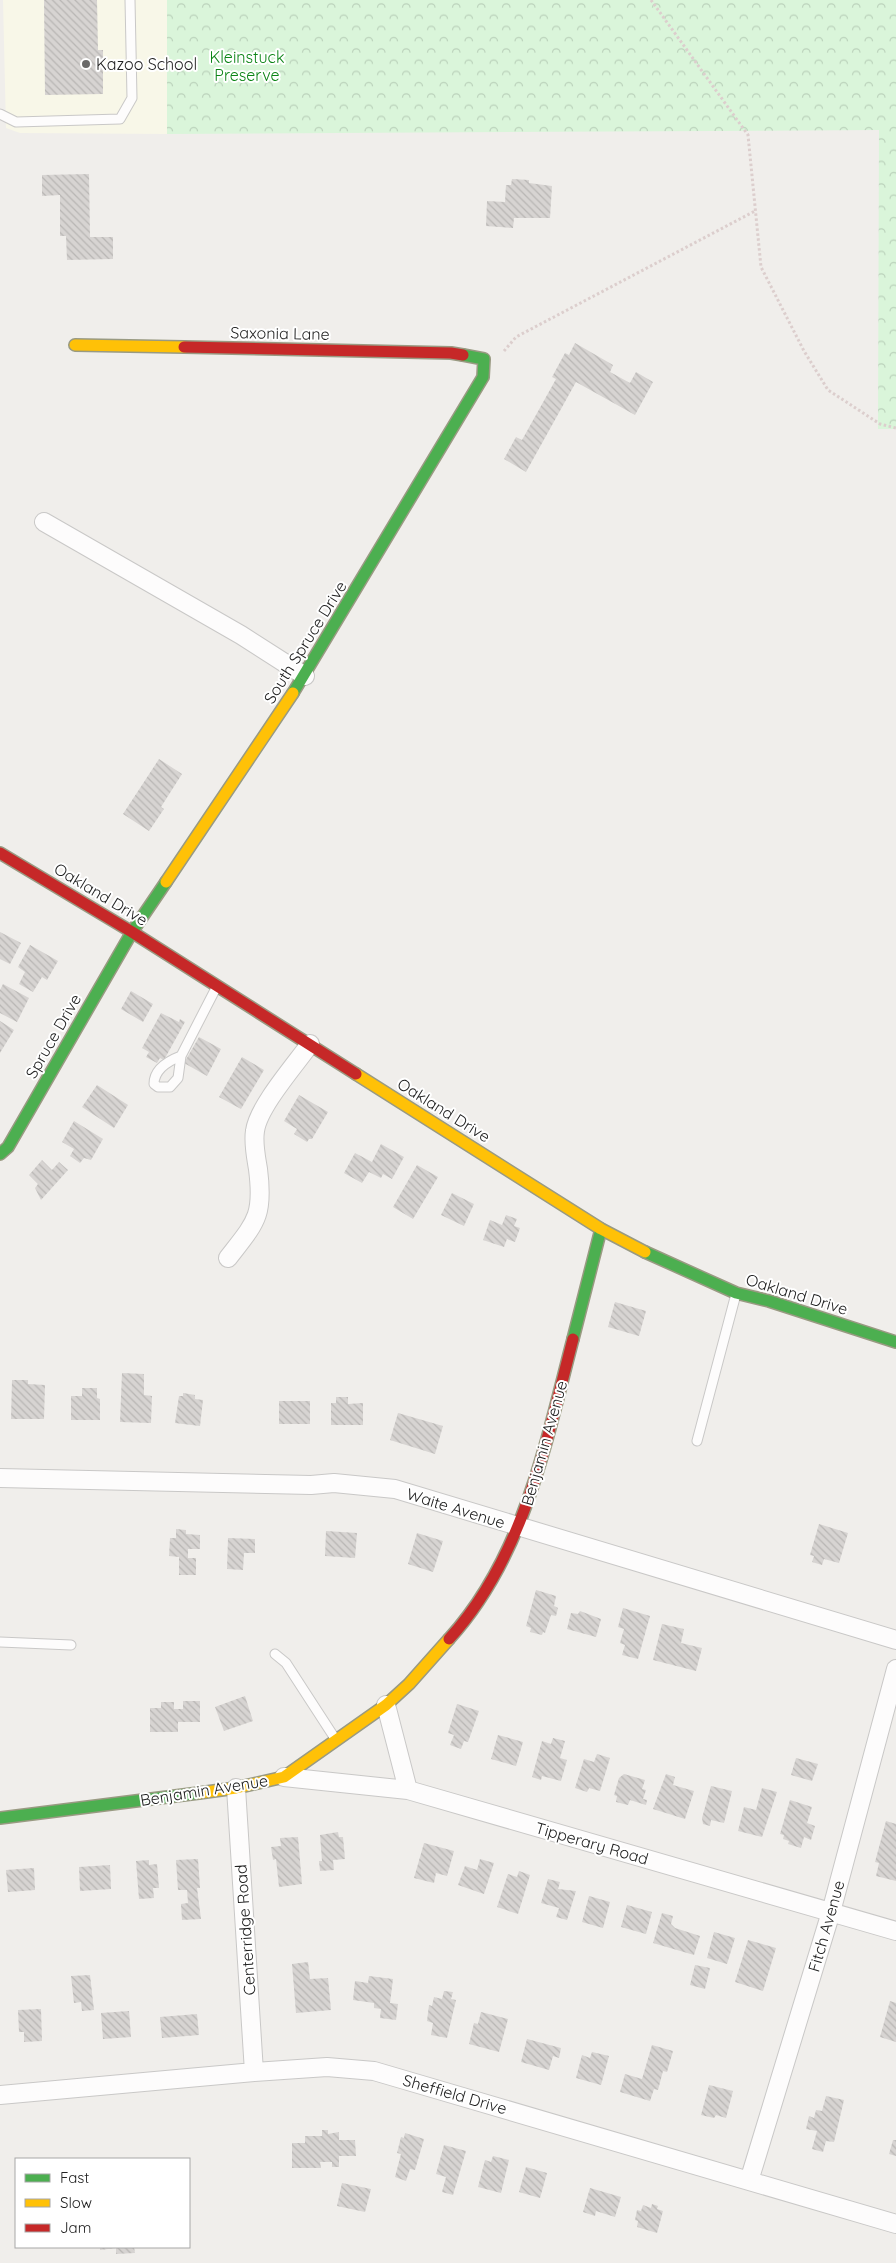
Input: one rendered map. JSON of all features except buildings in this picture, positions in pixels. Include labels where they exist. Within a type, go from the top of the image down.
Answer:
[{"type":"street","name":"Saxonia Lane","points":[[75,345],[451,353],[484,359]]},
{"type":"street","name":"South Spruce Drive","points":[[132,932],[305,676],[483,377],[484,359]]},
{"type":"street","points":[[44,522],[241,635],[305,676]]},
{"type":"street","name":"Oakland Drive","points":[[0,853],[217,985],[601,1228],[672,1266],[736,1293],[769,1301],[896,1342]]},
{"type":"street","name":"Spruce Drive","points":[[0,1154],[8,1147],[132,932]]},
{"type":"street","points":[[228,1258],[255,1223],[258,1213],[261,1191],[254,1140],[257,1121],[310,1044]]},
{"type":"street","name":"Benjamin Avenue","points":[[0,1818],[236,1788],[284,1776],[386,1705],[433,1660],[458,1630],[486,1591],[519,1527],[552,1422],[601,1228]]},
{"type":"street","name":"Waite Avenue","points":[[0,1478],[334,1483],[396,1489],[896,1640]]},
{"type":"street","name":"Fitch Avenue","points":[[749,2181],[831,1912],[896,1669]]},
{"type":"street","points":[[386,1705],[408,1790]]},
{"type":"street","name":"Tipperary Road","points":[[284,1776],[408,1790],[896,1931]]},
{"type":"street","name":"Centerridge Road","points":[[236,1788],[254,2072]]},
{"type":"street","name":"Sheffield Drive","points":[[0,2095],[327,2067],[374,2070],[896,2224]]},
{"type":"lane","points":[[0,114],[16,122],[120,119],[132,98],[130,0]]},
{"type":"lane","points":[[180,1056],[217,985]]},
{"type":"lane","points":[[697,1441],[736,1293]]},
{"type":"lane","points":[[0,1642],[71,1645]]},
{"type":"lane","points":[[275,1654],[286,1663],[336,1740]]},
{"type":"path","points":[[651,0],[748,135],[761,267],[804,351],[828,390],[880,424],[896,428]]},
{"type":"path","points":[[504,352],[516,337],[754,211]]},
{"type":"shaded area","name":"Kazoo School","points":[[3,0],[167,0],[167,134],[20,133],[6,128]]},
{"type":"green space","name":"Kleinstuck Preserve","points":[[167,0],[896,0],[896,429],[878,429],[879,130],[167,134]]},
{"type":"traffic: fast","points":[[293,693],[483,377],[484,359],[463,355]]},
{"type":"traffic: fast","points":[[0,1154],[8,1147],[132,932],[166,882]]},
{"type":"traffic: fast","points":[[573,1339],[601,1229]]},
{"type":"traffic: fast","points":[[645,1252],[736,1293],[769,1301],[896,1342]]},
{"type":"traffic: fast","points":[[0,1818],[199,1793]]},
{"type":"traffic: slow","points":[[75,345],[184,347]]},
{"type":"traffic: slow","points":[[166,882],[293,693]]},
{"type":"traffic: slow","points":[[356,1074],[601,1229],[645,1252]]},
{"type":"traffic: slow","points":[[199,1793],[236,1788],[284,1777],[386,1705],[409,1684],[449,1639]]},
{"type":"traffic: jam","points":[[184,347],[451,353],[463,355]]},
{"type":"traffic: jam","points":[[0,853],[132,932],[356,1074]]},
{"type":"traffic: jam","points":[[449,1639],[475,1607],[496,1572],[514,1535],[542,1458],[573,1339]]},
{"type":"place","name":"Kazoo School","points":[[86,64]]}]
